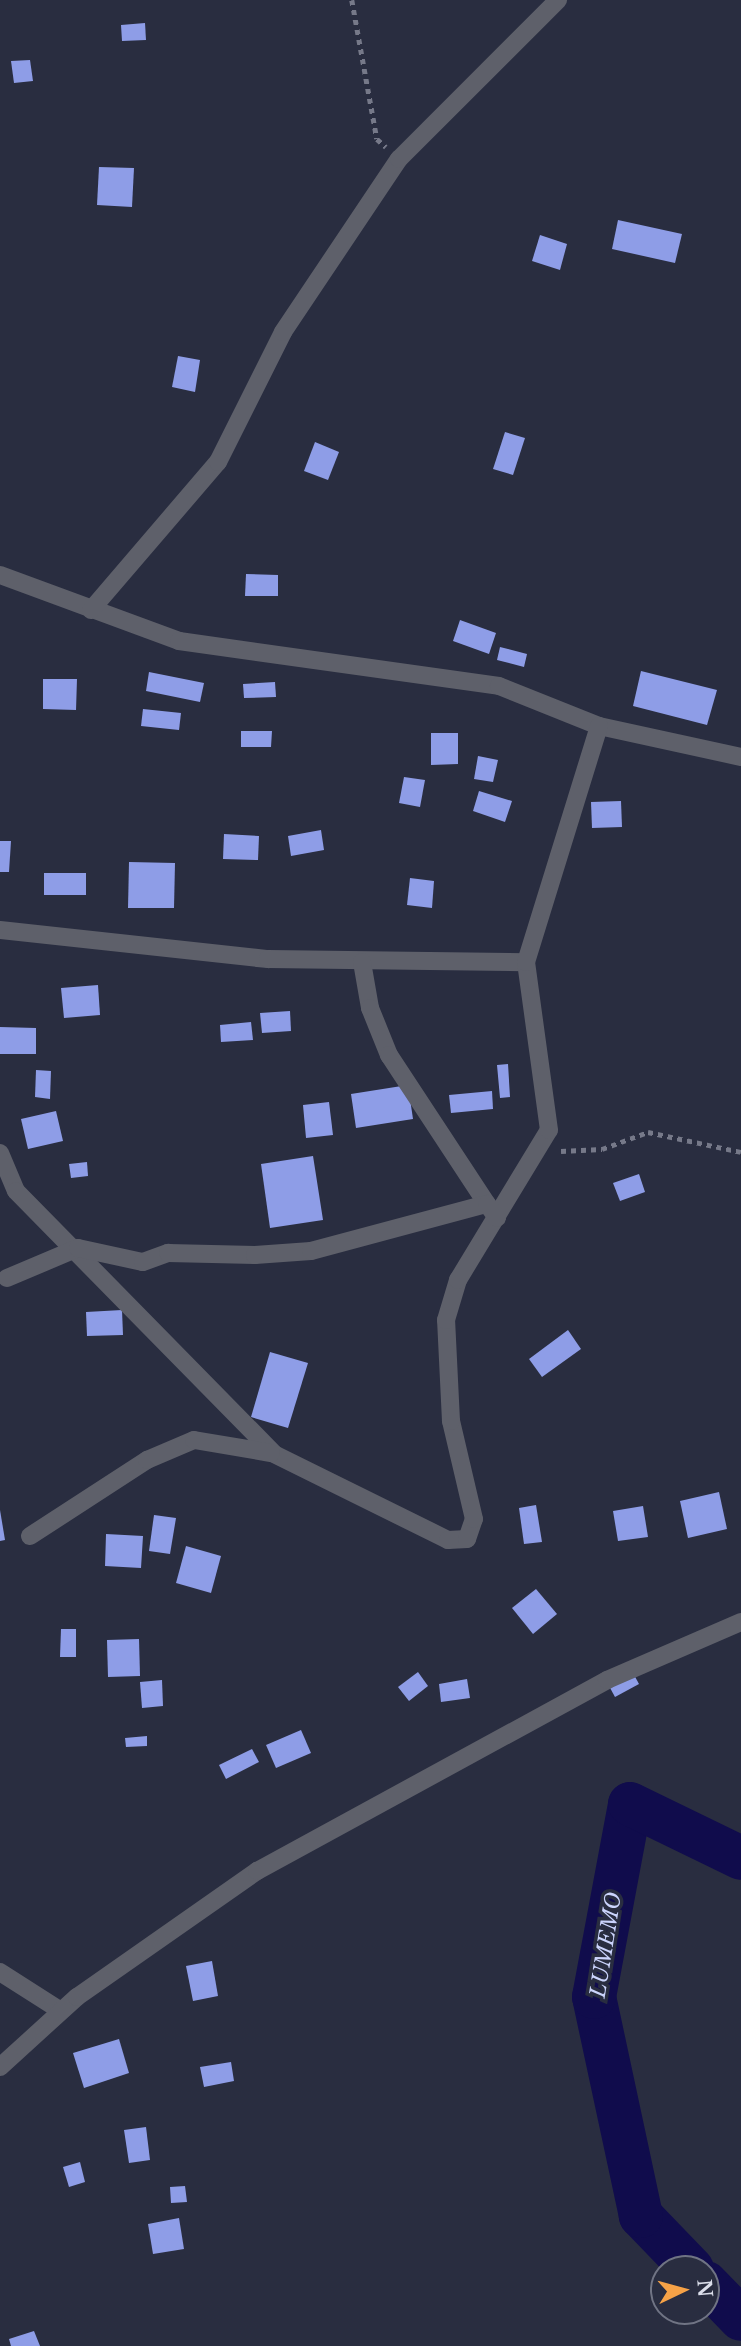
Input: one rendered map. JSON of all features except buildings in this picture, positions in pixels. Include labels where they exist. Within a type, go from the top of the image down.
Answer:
[{"type":"street","points":[[91,610],[218,462],[283,332],[399,159],[558,0]]},
{"type":"street","points":[[0,575],[179,641],[499,686],[599,726],[741,757]]},
{"type":"street","points":[[30,1536],[147,1460],[194,1440],[274,1454],[448,1540],[467,1539],[474,1519],[451,1421],[446,1320],[458,1280],[492,1211],[539,1151],[549,1130],[549,1099],[526,962],[599,726]]},
{"type":"street","points":[[0,930],[268,959],[526,962]]},
{"type":"street","points":[[362,962],[370,1008],[389,1055],[492,1211]]},
{"type":"street","points":[[0,1153],[16,1191],[78,1248],[274,1454]]},
{"type":"street","points":[[7,1278],[78,1248],[143,1262],[168,1253],[311,1251],[492,1211]]},
{"type":"street","points":[[0,2067],[61,2011],[257,1871],[607,1680],[741,1622]]},
{"type":"street","points":[[0,1972],[61,2011]]},
{"type":"path","points":[[352,0],[377,139],[399,159]]},
{"type":"path","points":[[539,1151],[602,1149],[649,1132],[741,1152]]},
{"type":"waterway","name":"LUMEMO","points":[[679,2255],[641,2216],[594,1997],[630,1804],[741,1858]]},
{"type":"waterway","name":"LUMEMO","points":[[720,2297],[741,2319]]}]
